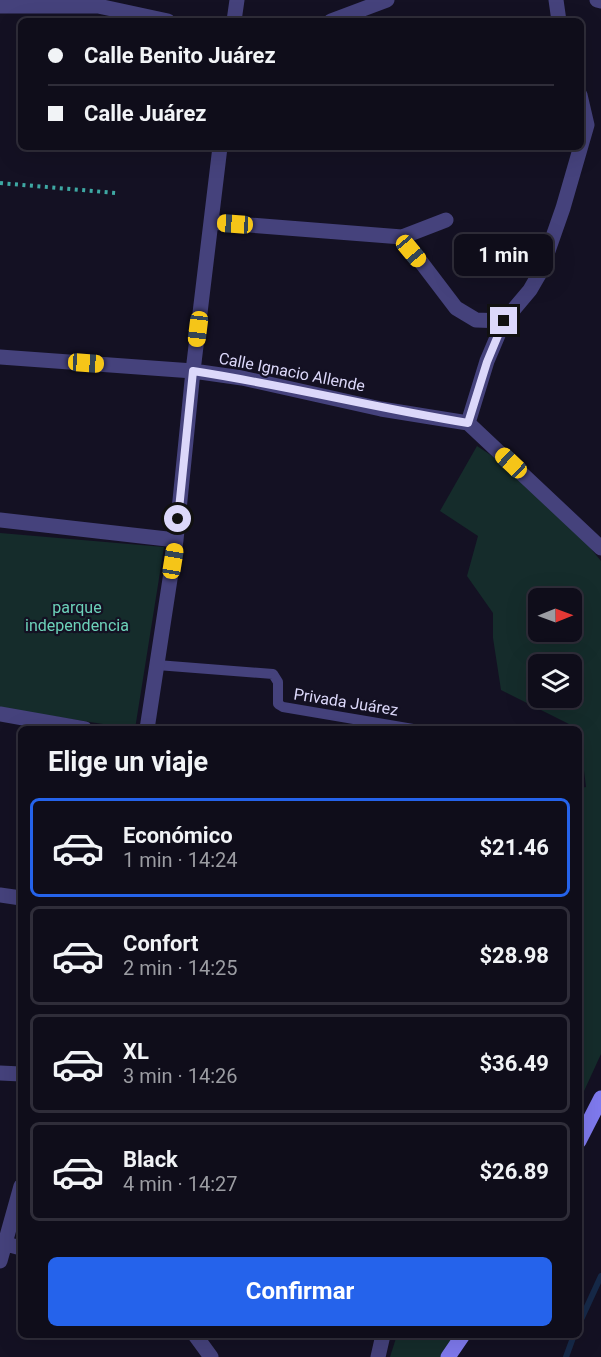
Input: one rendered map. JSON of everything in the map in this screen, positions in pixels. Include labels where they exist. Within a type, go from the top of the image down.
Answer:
[{"type":"main road","points":[[582,1135],[601,1098]]},
{"type":"main road","points":[[448,1357],[461,1338]]},
{"type":"street","points":[[234,18],[237,0]]},
{"type":"street","points":[[339,18],[387,0]]},
{"type":"street","points":[[556,0],[559,18]]},
{"type":"street","points":[[0,6],[99,3],[156,18]]},
{"type":"street","points":[[584,112],[587,125],[584,135]]},
{"type":"street","points":[[147,726],[176,540],[193,371],[220,150]]},
{"type":"street","points":[[580,150],[541,271],[530,290],[504,321],[487,362],[468,423],[601,548]]},
{"type":"street","points":[[211,222],[402,237],[446,220]]},
{"type":"street","points":[[402,237],[456,308],[476,320],[504,321]]},
{"type":"street","name":"Calle Ignacio Allende","points":[[0,357],[193,371],[242,378],[381,409],[468,423]]},
{"type":"street","points":[[0,520],[176,540]]},
{"type":"street","points":[[0,714],[68,726]]},
{"type":"street","points":[[0,895],[18,898]]},
{"type":"street","points":[[0,1073],[18,1074]]},
{"type":"street","points":[[0,1261],[14,1246],[18,1212]]},
{"type":"street","points":[[197,1338],[211,1357]]},
{"type":"street","points":[[378,1357],[382,1338]]},
{"type":"lane","name":"Privada Juárez","points":[[157,665],[273,674],[278,682],[279,704],[283,707],[395,726]]},
{"type":"path","points":[[0,183],[116,192]]},
{"type":"green space","points":[[477,446],[542,489],[601,561],[601,1054],[582,1095],[582,788],[586,787],[582,754],[582,726],[573,726],[537,708],[582,708],[582,654],[528,654],[528,704],[501,690],[493,638],[493,613],[467,576],[478,536],[440,511]]},
{"type":"green space","name":"parque independencia","points":[[0,533],[164,547],[135,726],[116,726],[0,708]]},
{"type":"green space","points":[[396,1338],[457,1338],[442,1357],[390,1357]]},
{"type":"waterway","points":[[582,1317],[601,1276]]},
{"type":"waterway","points":[[566,1357],[573,1338]]},
{"type":"route","points":[[178,519],[193,371],[242,378],[381,409],[468,423],[487,362],[504,321]]}]
